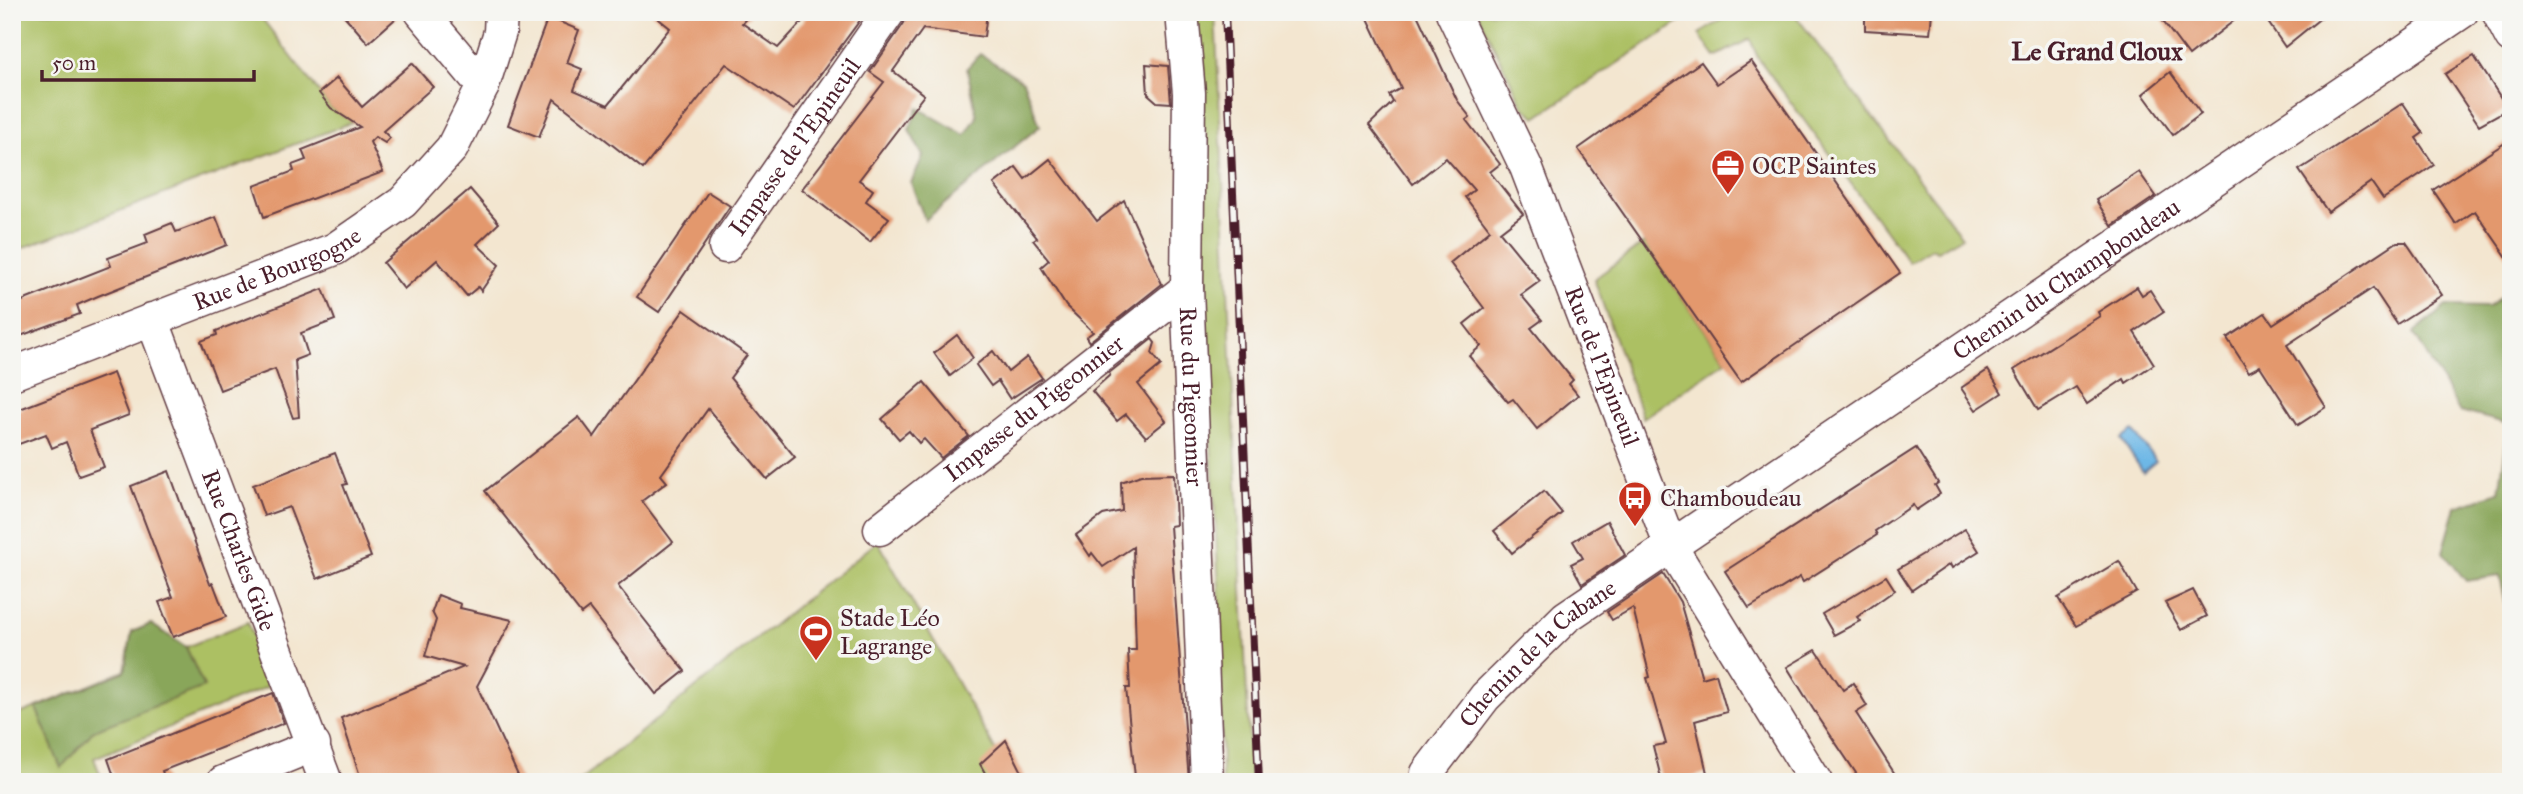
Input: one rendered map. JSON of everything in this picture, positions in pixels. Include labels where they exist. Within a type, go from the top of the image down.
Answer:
[{"type":"street","points":[[421,12],[484,86]]},
{"type":"street","name":"Rue de Bourgogne","points":[[12,374],[335,249],[403,202],[452,148],[484,86],[500,32],[501,12]]},
{"type":"street","name":"Impasse de l'Epineuil","points":[[726,247],[889,12]]},
{"type":"street","name":"Rue du Pigeonnier","points":[[1182,12],[1189,93],[1187,288],[1207,782]]},
{"type":"street","name":"Rue de l'Epineuil","points":[[1452,12],[1526,167],[1671,547],[1816,782]]},
{"type":"street","name":"Chemin du Champboudeau","points":[[1671,547],[2462,12]]},
{"type":"street","points":[[2498,12],[2511,37]]},
{"type":"street","name":"Impasse du Pigeonnier","points":[[880,529],[1187,288]]},
{"type":"street","name":"Rue Charles Gide","points":[[152,319],[326,782]]},
{"type":"street","name":"Chemin de la Cabane","points":[[1427,782],[1427,773],[1485,697],[1566,617],[1671,547]]},
{"type":"street","points":[[223,782],[314,746]]},
{"type":"green space","points":[[12,12],[257,12],[331,108],[353,122],[12,252]]},
{"type":"green space","points":[[1195,12],[1215,12],[1251,782],[1222,782],[1219,589],[1202,278]]},
{"type":"green space","points":[[1477,12],[1695,12],[1536,117],[1523,106]]},
{"type":"green space","points":[[1735,12],[1793,12],[1962,237],[1937,251],[1932,248],[1909,262],[1758,58],[1750,39],[1715,57],[1699,34]]},
{"type":"green space","points":[[980,54],[1023,81],[1040,126],[925,220],[911,183],[923,156],[909,130],[918,108],[965,135],[977,117],[967,68]]},
{"type":"green space","points":[[1644,243],[1726,361],[1643,418],[1594,279]]},
{"type":"green space","points":[[2511,288],[2511,627],[2500,576],[2466,581],[2443,552],[2456,507],[2499,492],[2509,424],[2459,411],[2414,333],[2446,306],[2488,307]]},
{"type":"green space","name":"Stade Léo Lagrange","points":[[878,541],[1013,782],[578,782],[606,760]]},
{"type":"green space","points":[[248,622],[272,685],[94,758],[103,782],[22,782],[12,759],[12,717]]},
{"type":"green space","points":[[151,624],[186,647],[204,687],[94,730],[61,768],[36,708],[125,671],[132,632]]},
{"type":"water","points":[[2133,431],[2156,461],[2143,472],[2121,439]]},
{"type":"building","points":[[341,12],[403,12],[368,43]]},
{"type":"building","points":[[650,12],[752,12],[742,23],[778,48],[811,12],[866,12],[794,110],[726,64],[643,169],[554,99],[539,137],[508,125],[548,17],[579,30],[567,63],[582,69],[574,90],[608,105],[670,28]]},
{"type":"building","points":[[907,12],[987,12],[984,37],[923,29],[893,71],[924,95],[859,180],[873,190],[866,201],[889,218],[870,242],[802,189],[884,82],[870,72],[904,23]]},
{"type":"building","points":[[1365,12],[1416,12],[1457,100],[1470,117],[1466,120],[1500,164],[1490,172],[1523,214],[1500,232],[1540,281],[1521,295],[1542,320],[1531,328],[1573,380],[1569,384],[1578,395],[1537,429],[1513,399],[1508,402],[1469,356],[1481,346],[1464,324],[1484,308],[1450,263],[1490,230],[1465,197],[1474,190],[1446,158],[1413,184],[1369,125],[1393,102],[1389,95],[1401,88]]},
{"type":"building","points":[[1865,12],[1932,12],[1930,34],[1865,30]]},
{"type":"building","points":[[2156,12],[2245,12],[2189,56]]},
{"type":"building","points":[[2261,12],[2328,12],[2285,47]]},
{"type":"building","points":[[2474,56],[2508,109],[2479,125],[2445,74]]},
{"type":"building","name":"OCP Saintes","points":[[1751,61],[1900,273],[1741,382],[1578,149],[1701,62],[1717,84]]},
{"type":"building","points":[[412,63],[433,87],[383,131],[390,138],[385,143],[375,137],[370,142],[383,172],[264,217],[254,186],[294,171],[292,165],[306,160],[302,150],[360,127],[331,108],[319,93],[337,78],[362,107]]},
{"type":"building","points":[[1146,64],[1168,66],[1171,103],[1157,102],[1148,94]]},
{"type":"building","points":[[2170,72],[2201,114],[2173,135],[2143,94]]},
{"type":"building","points":[[2403,103],[2423,133],[2416,138],[2434,165],[2383,199],[2371,182],[2328,212],[2299,170]]},
{"type":"building","points":[[2511,139],[2511,263],[2475,211],[2456,224],[2433,190]]},
{"type":"building","points":[[1050,159],[1097,221],[1124,200],[1162,284],[1089,342],[1086,337],[1093,332],[1066,306],[1041,267],[1049,260],[1033,240],[1037,238],[994,184],[1016,167],[1025,179]]},
{"type":"building","points":[[2139,172],[2156,196],[2112,226],[2096,200]]},
{"type":"building","points":[[470,189],[499,223],[477,244],[499,265],[481,291],[478,287],[467,296],[437,260],[404,289],[383,263]]},
{"type":"building","points":[[708,192],[730,206],[659,312],[637,297]]},
{"type":"building","points":[[216,217],[227,245],[77,305],[80,314],[12,339],[12,305],[111,266],[108,258],[148,243],[145,234],[172,223],[176,232]]},
{"type":"building","points":[[2397,242],[2406,242],[2442,295],[2397,324],[2373,288],[2287,345],[2326,407],[2298,425],[2260,366],[2249,372],[2227,338],[2265,313],[2273,324]]},
{"type":"building","points":[[2137,287],[2142,295],[2150,290],[2164,312],[2134,332],[2154,364],[2126,383],[2124,379],[2087,404],[2076,387],[2038,410],[2014,370],[2100,316],[2098,312]]},
{"type":"building","points":[[323,289],[335,320],[301,333],[308,355],[295,360],[299,417],[293,418],[275,369],[220,390],[201,341],[217,335],[216,331]]},
{"type":"building","points":[[684,310],[747,355],[730,378],[795,457],[767,479],[708,409],[661,475],[667,482],[642,501],[673,542],[618,586],[685,671],[656,694],[589,608],[581,614],[485,491],[579,417],[594,437]]},
{"type":"building","points":[[957,335],[973,358],[950,376],[934,353]]},
{"type":"building","points":[[1152,339],[1155,343],[1152,353],[1161,365],[1138,384],[1166,421],[1146,437],[1126,414],[1117,421],[1092,391],[1110,375],[1109,373]]},
{"type":"building","points":[[993,351],[1008,372],[1027,357],[1042,378],[1010,399],[998,381],[991,386],[976,365]]},
{"type":"building","points":[[1988,370],[2002,393],[1976,410],[1961,388]]},
{"type":"building","points":[[113,373],[129,415],[90,430],[104,467],[79,476],[66,442],[52,448],[46,434],[19,444],[12,426],[12,412]]},
{"type":"building","points":[[924,382],[969,436],[941,458],[924,439],[919,443],[909,431],[899,439],[882,419]]},
{"type":"building","points":[[1916,448],[1938,483],[1935,485],[1940,494],[1916,510],[1913,505],[1875,531],[1877,535],[1803,582],[1800,577],[1749,608],[1725,571]]},
{"type":"building","points":[[335,453],[347,484],[343,485],[371,557],[317,579],[289,507],[264,516],[253,485]]},
{"type":"building","points":[[169,471],[210,584],[213,583],[226,617],[173,637],[159,602],[173,597],[131,486]]},
{"type":"building","points":[[1174,474],[1176,525],[1170,526],[1189,782],[1142,782],[1142,777],[1135,777],[1126,688],[1130,688],[1128,650],[1136,650],[1133,547],[1103,567],[1092,553],[1090,556],[1076,535],[1103,515],[1122,511],[1121,482],[1141,475]]},
{"type":"building","points":[[1544,491],[1562,513],[1512,553],[1494,531]]},
{"type":"building","points":[[1607,521],[1625,555],[1582,584],[1571,564],[1583,558],[1573,541]]},
{"type":"building","points":[[1965,529],[1979,551],[1952,568],[1950,564],[1912,590],[1898,569]]},
{"type":"building","points":[[2119,561],[2137,592],[2076,626],[2058,598]]},
{"type":"building","points":[[1663,574],[1680,602],[1702,678],[1716,674],[1727,712],[1695,721],[1707,773],[1673,782],[1662,782],[1653,746],[1666,744],[1647,678],[1650,677],[1633,608],[1612,620],[1607,612]]},
{"type":"building","points":[[1886,576],[1895,590],[1857,617],[1860,621],[1834,635],[1822,614]]},
{"type":"building","points":[[2193,590],[2207,616],[2181,630],[2165,603]]},
{"type":"building","points":[[438,595],[461,604],[460,608],[512,620],[477,686],[521,782],[362,782],[341,718],[464,667],[425,656],[436,620],[432,612]]},
{"type":"building","points":[[1816,650],[1843,690],[1853,683],[1867,706],[1856,713],[1900,782],[1862,782],[1813,709],[1787,667]]},
{"type":"building","points":[[273,693],[284,723],[162,771],[166,782],[116,782],[108,759]]},
{"type":"building","points":[[1006,740],[1027,782],[990,782],[980,764]]},
{"type":"railway","points":[[1225,12],[1259,782]]},
{"type":"place","name":"OCP Saintes","points":[[1728,196]]},
{"type":"place","name":"Chamboudeau","points":[[1635,528]]},
{"type":"place","name":"Stade Léo Lagrange","points":[[816,662]]},
{"type":"district","name":"Le Grand Cloux","points":[[2097,51]]}]
